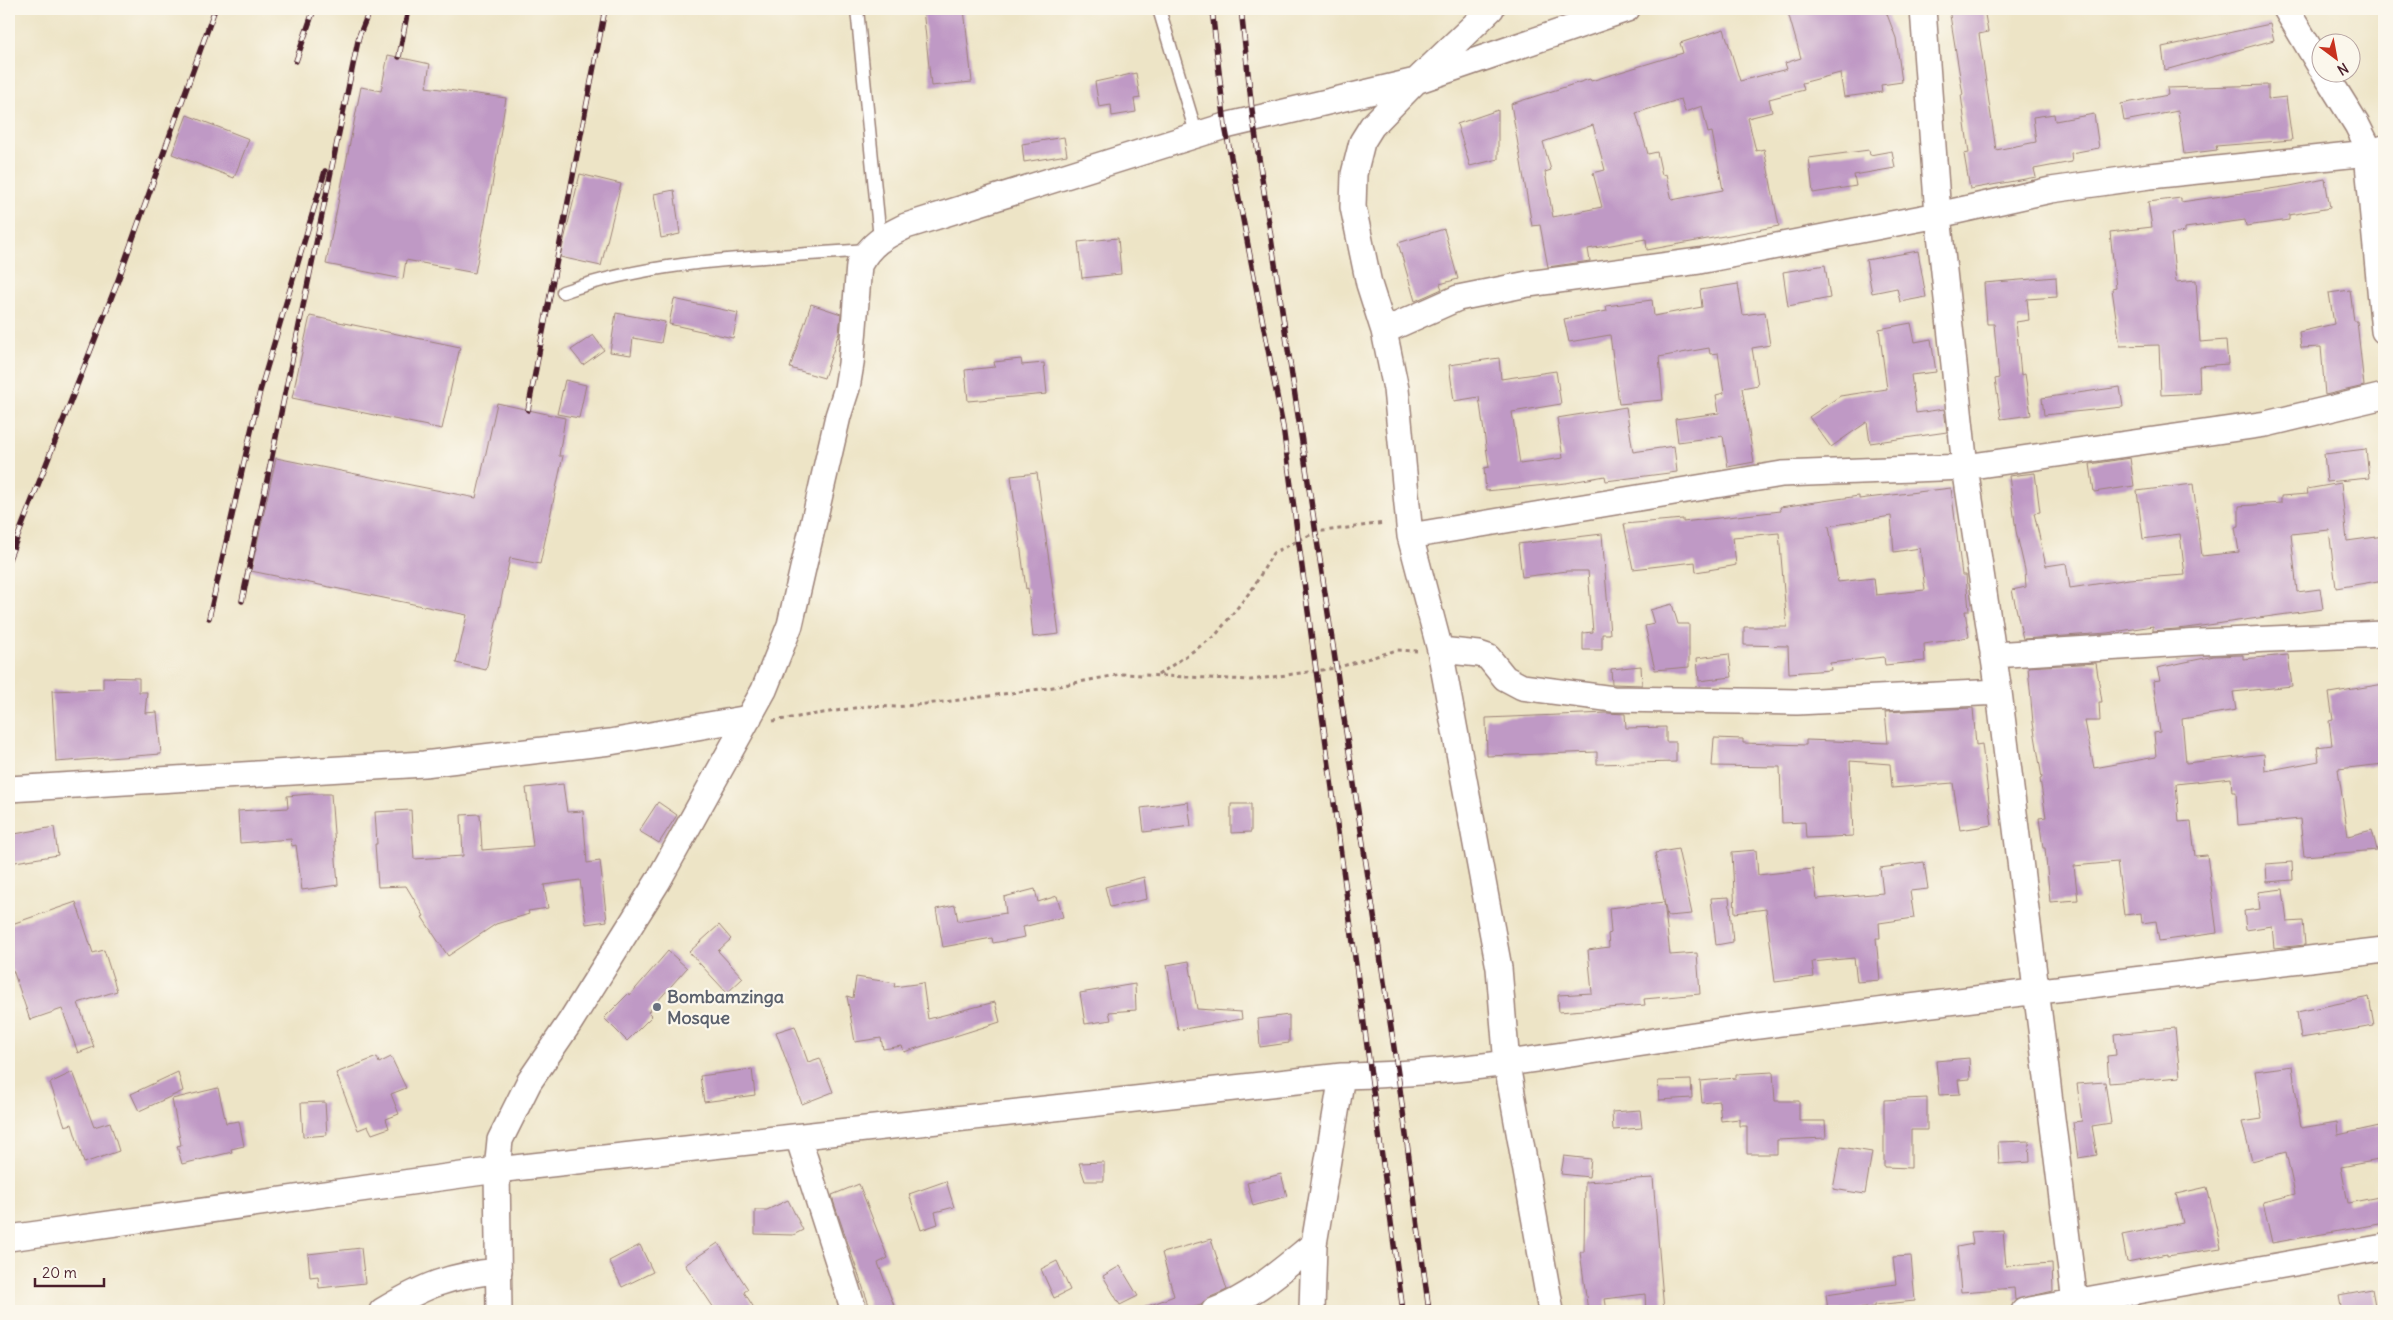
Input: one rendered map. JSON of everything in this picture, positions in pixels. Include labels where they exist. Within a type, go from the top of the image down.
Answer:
[{"type":"street","points":[[1491,9],[1372,126],[1362,142],[1354,174],[1353,207],[1369,284],[1384,331],[1396,389],[1409,529],[1441,653],[1499,968],[1507,1065],[1550,1311]]},
{"type":"street","points":[[499,1311],[497,1170],[500,1140],[529,1082],[570,1022],[658,881],[764,690],[790,626],[838,416],[847,388],[859,265],[874,245],[906,226],[1253,119],[1416,81],[1627,9]]},
{"type":"street","points":[[1924,9],[1938,215],[1965,467],[1999,692],[2076,1306]]},
{"type":"street","points":[[2286,9],[2310,49]]},
{"type":"street","points":[[2330,82],[2357,125],[2376,144],[2384,331]]},
{"type":"street","points":[[1384,331],[1458,298],[1528,284],[1699,261],[1938,215],[2050,190],[2376,144]]},
{"type":"street","points":[[1409,529],[1782,474],[1965,467],[2266,424],[2384,396]]},
{"type":"street","points":[[1993,656],[2200,642],[2384,634]]},
{"type":"street","points":[[1441,653],[1479,654],[1488,657],[1505,678],[1522,686],[1613,699],[1797,702],[1999,692]]},
{"type":"street","points":[[9,789],[424,764],[610,742],[747,721]]},
{"type":"street","points":[[9,1238],[497,1170],[1342,1076],[1398,1074],[1507,1065],[1763,1025],[2384,950]]},
{"type":"street","points":[[1312,1311],[1314,1244],[1342,1076]]},
{"type":"street","points":[[798,1138],[854,1311]]},
{"type":"street","points":[[1214,1311],[1228,1306],[1265,1283],[1314,1244]]},
{"type":"street","points":[[2024,1311],[2076,1306],[2384,1246]]},
{"type":"street","points":[[382,1311],[413,1292],[441,1281],[466,1274],[499,1271]]},
{"type":"lane","points":[[563,292],[625,273],[874,245],[856,9]]},
{"type":"lane","points":[[1159,9],[1197,136]]},
{"type":"path","points":[[1158,675],[1215,636],[1253,588],[1268,558],[1277,550],[1316,532],[1352,526],[1409,529]]},
{"type":"path","points":[[747,721],[867,706],[896,707],[944,702],[1048,688],[1122,674],[1252,680],[1336,668],[1397,650],[1441,653]]},
{"type":"building","points":[[923,9],[964,9],[972,82],[931,86]]},
{"type":"building","points":[[1787,9],[1885,9],[1896,38],[1902,82],[1881,85],[1882,92],[1844,97],[1840,73],[1802,83],[1804,90],[1769,99],[1772,112],[1748,118],[1756,151],[1764,149],[1779,226],[1647,250],[1646,239],[1588,249],[1590,261],[1548,267],[1540,225],[1532,226],[1511,104],[1590,79],[1591,81],[1683,53],[1680,43],[1724,29],[1740,81],[1787,69],[1785,63],[1801,58]],"holes":[[[1681,99],[1685,112],[1702,106],[1708,133],[1712,132],[1723,190],[1672,200],[1666,174],[1662,175],[1657,152],[1648,154],[1636,113]],[[1593,125],[1605,170],[1593,173],[1602,207],[1553,217],[1545,172],[1551,170],[1543,142]]]},
{"type":"building","points":[[1949,9],[1984,9],[1988,32],[1979,34],[1996,150],[2036,142],[2033,117],[2054,114],[2055,121],[2094,114],[2099,148],[2071,153],[2072,162],[2034,169],[2036,177],[1970,189],[1964,154],[1969,153],[1961,95],[1963,95]]},
{"type":"building","points":[[2270,24],[2274,40],[2165,70],[2162,47]]},
{"type":"building","points":[[388,55],[430,64],[426,87],[506,98],[492,186],[475,273],[406,260],[403,279],[326,264],[361,87],[381,91]]},
{"type":"building","points":[[1136,73],[1140,98],[1134,99],[1136,112],[1112,116],[1111,105],[1099,107],[1095,82]]},
{"type":"building","points":[[2268,85],[2268,99],[2286,97],[2292,140],[2216,146],[2217,150],[2184,154],[2178,111],[2124,121],[2121,104],[2168,95],[2167,88]]},
{"type":"building","points":[[1498,110],[1498,159],[1470,166],[1457,124]]},
{"type":"building","points":[[187,115],[249,139],[234,178],[172,154]]},
{"type":"building","points":[[1064,137],[1067,155],[1024,162],[1022,144]]},
{"type":"building","points":[[1869,150],[1870,155],[1892,151],[1895,168],[1854,175],[1856,186],[1813,193],[1809,158]]},
{"type":"building","points":[[580,174],[621,184],[601,266],[560,257]]},
{"type":"building","points":[[2325,179],[2330,208],[2289,215],[2289,220],[2246,226],[2245,220],[2185,228],[2185,232],[2171,234],[2176,282],[2196,280],[2200,342],[2226,340],[2228,364],[2199,366],[2200,393],[2161,395],[2159,345],[2120,346],[2112,289],[2116,288],[2110,232],[2152,227],[2148,202],[2181,198],[2181,202]]},
{"type":"building","points":[[674,190],[680,234],[661,238],[654,194]]},
{"type":"building","points":[[1444,229],[1458,279],[1440,284],[1442,289],[1415,301],[1398,243]]},
{"type":"building","points":[[1118,238],[1121,274],[1082,278],[1078,242]]},
{"type":"building","points":[[1918,251],[1926,297],[1900,302],[1897,288],[1872,293],[1866,260]]},
{"type":"building","points":[[1825,265],[1830,298],[1788,306],[1783,272]]},
{"type":"building","points":[[2056,277],[2057,297],[2027,299],[2029,320],[2016,322],[2021,375],[2025,374],[2031,415],[2001,419],[1995,379],[1999,378],[1994,324],[1987,324],[1984,283]]},
{"type":"building","points":[[1738,284],[1743,315],[1765,312],[1770,345],[1752,348],[1758,385],[1742,388],[1754,462],[1728,467],[1723,436],[1678,442],[1675,419],[1719,413],[1716,395],[1724,393],[1718,353],[1710,354],[1709,348],[1659,357],[1663,400],[1619,404],[1610,335],[1569,342],[1564,319],[1607,311],[1606,306],[1652,300],[1654,316],[1702,307],[1700,290]]},
{"type":"building","points":[[2350,290],[2354,321],[2357,321],[2364,386],[2325,395],[2321,347],[2301,348],[2299,332],[2334,324],[2329,293]]},
{"type":"building","points":[[674,299],[738,313],[733,338],[669,324]]},
{"type":"building","points":[[811,304],[841,314],[839,333],[824,378],[790,368]]},
{"type":"building","points":[[616,313],[665,322],[661,343],[633,338],[631,355],[610,352]]},
{"type":"building","points":[[310,316],[460,347],[442,429],[292,398]]},
{"type":"building","points":[[1911,323],[1915,342],[1931,339],[1936,372],[1911,375],[1916,413],[1944,409],[1947,432],[1870,443],[1867,422],[1831,447],[1809,417],[1840,396],[1887,389],[1879,329]]},
{"type":"building","points":[[593,335],[604,350],[583,365],[571,350]]},
{"type":"building","points":[[1499,358],[1501,379],[1556,371],[1561,404],[1512,412],[1520,464],[1563,458],[1557,418],[1626,407],[1633,452],[1674,446],[1677,472],[1606,481],[1605,476],[1566,483],[1486,491],[1484,468],[1489,467],[1479,397],[1454,401],[1449,365]]},
{"type":"building","points":[[1021,359],[1022,365],[1044,363],[1047,394],[968,401],[965,370],[995,367],[994,362]]},
{"type":"building","points":[[565,380],[586,385],[579,418],[557,414]]},
{"type":"building","points":[[2120,387],[2123,407],[2044,415],[2042,398]]},
{"type":"building","points":[[497,403],[565,418],[559,456],[563,456],[540,564],[510,558],[486,670],[456,663],[467,615],[251,571],[276,458],[476,498]]},
{"type":"building","points":[[2366,449],[2369,478],[2327,482],[2324,454]]},
{"type":"building","points":[[2130,458],[2134,486],[2094,492],[2090,464]]},
{"type":"building","points":[[1037,473],[1059,634],[1033,637],[1028,588],[1026,589],[1011,476]]},
{"type":"building","points":[[2035,473],[2040,512],[2034,513],[2046,566],[2066,563],[2070,588],[2129,579],[2185,575],[2180,534],[2143,539],[2137,491],[2193,484],[2202,556],[2239,552],[2235,527],[2239,526],[2239,506],[2281,503],[2281,496],[2308,494],[2307,489],[2341,483],[2347,541],[2384,536],[2384,580],[2336,588],[2329,530],[2291,534],[2297,592],[2320,589],[2323,609],[2187,628],[2153,631],[2153,626],[2107,633],[2023,639],[2012,590],[2026,587],[2025,570],[2016,531],[2009,476]]},
{"type":"building","points":[[1951,488],[1962,575],[1966,575],[1969,611],[1965,611],[1969,637],[1924,644],[1925,661],[1885,665],[1884,657],[1830,663],[1831,670],[1789,673],[1788,646],[1744,645],[1744,627],[1787,627],[1779,533],[1733,537],[1736,565],[1732,566],[1696,572],[1695,562],[1633,569],[1624,524],[1683,519],[1683,522],[1781,511],[1780,507],[1859,496],[1859,499]],"holes":[[[1891,516],[1894,552],[1920,548],[1925,590],[1876,595],[1874,578],[1838,582],[1829,526]]]},
{"type":"building","points":[[1602,534],[1610,634],[1602,634],[1602,650],[1583,650],[1583,633],[1593,632],[1588,571],[1567,571],[1522,577],[1518,544]]},
{"type":"building","points":[[1672,604],[1678,624],[1689,624],[1689,667],[1655,670],[1645,626],[1654,624],[1650,610]]},
{"type":"building","points":[[1729,654],[1732,677],[1699,681],[1697,658]]},
{"type":"building","points":[[2243,655],[2243,659],[2288,655],[2292,686],[2233,692],[2236,710],[2182,719],[2186,763],[2264,754],[2265,771],[2319,761],[2317,747],[2332,745],[2329,721],[2333,720],[2329,693],[2384,684],[2384,724],[2380,725],[2384,764],[2338,769],[2348,836],[2372,830],[2377,850],[2304,856],[2300,819],[2238,825],[2236,792],[2232,792],[2231,778],[2176,784],[2179,822],[2191,821],[2195,856],[2207,855],[2217,933],[2159,941],[2156,921],[2142,923],[2141,913],[2124,915],[2117,862],[2074,866],[2078,900],[2050,902],[2045,848],[2043,848],[2039,818],[2046,817],[2033,723],[2028,667],[2096,663],[2102,702],[2099,702],[2100,721],[2085,721],[2094,768],[2156,757],[2154,733],[2160,732],[2153,681],[2160,680],[2157,668],[2214,656]]},
{"type":"building","points":[[1641,666],[1642,685],[1612,684],[1611,669]]},
{"type":"building","points":[[103,677],[139,678],[139,692],[147,692],[145,713],[157,712],[161,754],[56,762],[52,691],[103,689]]},
{"type":"building","points":[[1973,708],[1976,745],[1982,744],[1992,825],[1960,830],[1953,783],[1892,788],[1890,764],[1850,761],[1853,836],[1806,838],[1805,822],[1782,823],[1780,767],[1712,766],[1714,738],[1743,739],[1743,743],[1806,745],[1806,740],[1888,743],[1885,712]]},
{"type":"building","points":[[1607,713],[1625,714],[1626,728],[1666,727],[1666,742],[1676,742],[1676,762],[1597,764],[1597,752],[1487,756],[1486,718]]},
{"type":"building","points":[[563,784],[567,812],[583,811],[587,863],[600,861],[607,921],[586,924],[580,880],[544,885],[548,908],[528,911],[529,914],[496,924],[448,956],[422,917],[424,916],[406,886],[378,887],[375,812],[411,810],[414,859],[463,856],[461,815],[480,814],[482,850],[533,846],[526,788]]},
{"type":"building","points":[[331,794],[338,885],[302,890],[296,845],[292,846],[291,839],[240,843],[238,811],[288,808],[287,796]]},
{"type":"building","points":[[658,802],[677,815],[659,843],[639,831]]},
{"type":"building","points":[[1188,802],[1191,826],[1144,832],[1141,808]]},
{"type":"building","points":[[1231,804],[1251,804],[1251,832],[1231,833]]},
{"type":"building","points":[[54,827],[58,855],[9,863],[9,835]]},
{"type":"building","points":[[1678,849],[1692,914],[1667,916],[1655,853]]},
{"type":"building","points":[[1756,850],[1758,875],[1813,869],[1817,899],[1883,893],[1880,868],[1924,862],[1928,889],[1910,891],[1914,918],[1879,923],[1880,938],[1876,938],[1880,980],[1857,982],[1854,958],[1812,962],[1814,977],[1775,982],[1766,909],[1735,913],[1732,852]]},
{"type":"building","points":[[2292,862],[2293,880],[2267,882],[2266,864]]},
{"type":"building","points":[[1144,877],[1147,899],[1110,907],[1105,887]]},
{"type":"building","points":[[1035,889],[1038,902],[1057,896],[1063,917],[1023,927],[1025,937],[993,943],[992,938],[943,947],[936,909],[955,905],[958,921],[1006,913],[1004,897]]},
{"type":"building","points":[[2283,889],[2287,922],[2303,921],[2305,945],[2274,948],[2272,926],[2246,930],[2244,911],[2260,909],[2258,892]]},
{"type":"building","points":[[1729,897],[1733,942],[1716,945],[1711,898]]},
{"type":"building","points":[[76,902],[93,953],[104,950],[117,991],[78,1003],[94,1047],[78,1053],[62,1009],[30,1020],[13,970],[9,972],[9,925]]},
{"type":"building","points":[[1664,902],[1670,955],[1697,953],[1700,994],[1644,999],[1645,1005],[1559,1012],[1558,995],[1592,993],[1588,950],[1609,947],[1608,934],[1611,933],[1609,908]]},
{"type":"building","points":[[719,925],[731,939],[718,951],[743,978],[727,993],[689,952]]},
{"type":"building","points":[[668,951],[687,968],[648,1012],[652,1016],[627,1041],[604,1018],[629,993],[630,995]]},
{"type":"building","points":[[1189,961],[1197,1009],[1241,1012],[1242,1019],[1178,1030],[1167,965]]},
{"type":"building","points":[[856,977],[895,983],[894,987],[923,983],[928,1019],[995,1002],[1000,1022],[904,1052],[902,1046],[883,1049],[881,1038],[855,1042],[847,996],[853,998]]},
{"type":"building","points":[[1135,984],[1136,1010],[1109,1012],[1111,1020],[1085,1024],[1080,993]]},
{"type":"building","points":[[2369,997],[2374,1026],[2301,1038],[2297,1012]]},
{"type":"building","points":[[1289,1015],[1289,1043],[1260,1047],[1258,1019]]},
{"type":"building","points":[[795,1026],[808,1062],[820,1058],[833,1092],[802,1104],[776,1032]]},
{"type":"building","points":[[2175,1028],[2180,1077],[2109,1083],[2107,1056],[2116,1055],[2114,1034]]},
{"type":"building","points":[[377,1057],[379,1063],[391,1057],[406,1088],[391,1094],[399,1114],[386,1119],[389,1128],[372,1134],[368,1126],[358,1130],[336,1073]]},
{"type":"building","points":[[1969,1058],[1970,1079],[1958,1080],[1960,1094],[1939,1095],[1936,1061]]},
{"type":"building","points":[[2292,1066],[2301,1128],[2337,1122],[2338,1135],[2384,1125],[2384,1159],[2341,1167],[2348,1203],[2384,1196],[2384,1223],[2272,1243],[2263,1202],[2295,1194],[2286,1152],[2252,1161],[2242,1122],[2262,1119],[2255,1071]]},
{"type":"building","points":[[752,1069],[755,1095],[704,1102],[700,1076]]},
{"type":"building","points":[[73,1072],[94,1127],[110,1122],[119,1151],[84,1163],[72,1124],[65,1126],[50,1083]]},
{"type":"building","points":[[178,1072],[183,1091],[139,1111],[131,1094]]},
{"type":"building","points":[[1773,1072],[1775,1101],[1799,1101],[1799,1121],[1825,1121],[1826,1138],[1777,1140],[1777,1154],[1747,1154],[1747,1126],[1739,1126],[1739,1119],[1721,1121],[1719,1101],[1702,1103],[1700,1081],[1736,1078],[1736,1074]]},
{"type":"building","points":[[1691,1080],[1692,1098],[1659,1100],[1658,1081]]},
{"type":"building","points":[[2105,1082],[2111,1123],[2092,1126],[2097,1155],[2078,1158],[2073,1122],[2082,1121],[2077,1084]]},
{"type":"building","points":[[218,1088],[226,1123],[239,1121],[244,1146],[231,1149],[232,1152],[182,1164],[177,1146],[181,1145],[172,1099]]},
{"type":"building","points":[[1927,1098],[1927,1130],[1911,1130],[1911,1168],[1884,1167],[1884,1100]]},
{"type":"building","points":[[325,1102],[327,1135],[303,1137],[301,1103]]},
{"type":"building","points":[[1640,1110],[1642,1128],[1613,1130],[1612,1112]]},
{"type":"building","points":[[2029,1141],[2030,1162],[1999,1164],[1998,1142]]},
{"type":"building","points":[[1841,1147],[1872,1152],[1865,1194],[1833,1189]]},
{"type":"building","points":[[1564,1156],[1591,1159],[1589,1177],[1561,1174]]},
{"type":"building","points":[[1104,1162],[1104,1181],[1085,1181],[1079,1163]]},
{"type":"building","points":[[1281,1174],[1287,1196],[1253,1206],[1247,1183]]},
{"type":"building","points":[[1653,1178],[1664,1311],[1646,1311],[1645,1294],[1605,1299],[1607,1311],[1588,1311],[1580,1252],[1584,1252],[1585,1182]]},
{"type":"building","points":[[946,1181],[954,1207],[935,1212],[938,1224],[921,1230],[909,1194]]},
{"type":"building","points":[[859,1184],[888,1258],[878,1263],[896,1311],[871,1311],[834,1203],[832,1195]]},
{"type":"building","points":[[2207,1187],[2221,1248],[2167,1256],[2167,1254],[2127,1262],[2122,1235],[2183,1223],[2176,1194]]},
{"type":"building","points":[[788,1200],[803,1230],[793,1235],[755,1234],[755,1210],[767,1210]]},
{"type":"building","points":[[2003,1230],[2006,1266],[2052,1263],[2053,1291],[2015,1300],[2014,1288],[1961,1292],[1957,1247],[1973,1244],[1971,1232]]},
{"type":"building","points":[[1211,1239],[1227,1290],[1208,1298],[1201,1305],[1182,1311],[1138,1311],[1174,1296],[1162,1253]]},
{"type":"building","points":[[718,1243],[748,1289],[744,1292],[756,1311],[716,1311],[685,1265]]},
{"type":"building","points":[[640,1245],[653,1272],[622,1287],[609,1261]]},
{"type":"building","points":[[361,1248],[365,1283],[319,1288],[318,1276],[310,1277],[308,1254]]},
{"type":"building","points":[[1911,1256],[1915,1301],[1874,1305],[1874,1307],[1843,1311],[1828,1311],[1826,1294],[1896,1284],[1893,1257]]},
{"type":"building","points":[[1057,1261],[1070,1290],[1054,1298],[1041,1269]]},
{"type":"building","points":[[1120,1266],[1138,1296],[1120,1305],[1103,1276]]},
{"type":"building","points":[[2372,1289],[2376,1311],[2342,1311],[2339,1295]]},
{"type":"railway","points":[[9,559],[117,283],[215,9]]},
{"type":"railway","points":[[296,61],[314,9]]},
{"type":"railway","points":[[242,601],[359,36],[370,9]]},
{"type":"railway","points":[[399,57],[408,9]]},
{"type":"railway","points":[[528,410],[605,9]]},
{"type":"railway","points":[[1212,9],[1225,126],[1283,427],[1403,1311]]},
{"type":"railway","points":[[1241,9],[1253,119],[1398,1074],[1429,1311]]},
{"type":"railway","points":[[209,618],[260,391],[325,171]]},
{"type":"place","name":"Bombamzinga Mosque","points":[[657,1007]]}]
